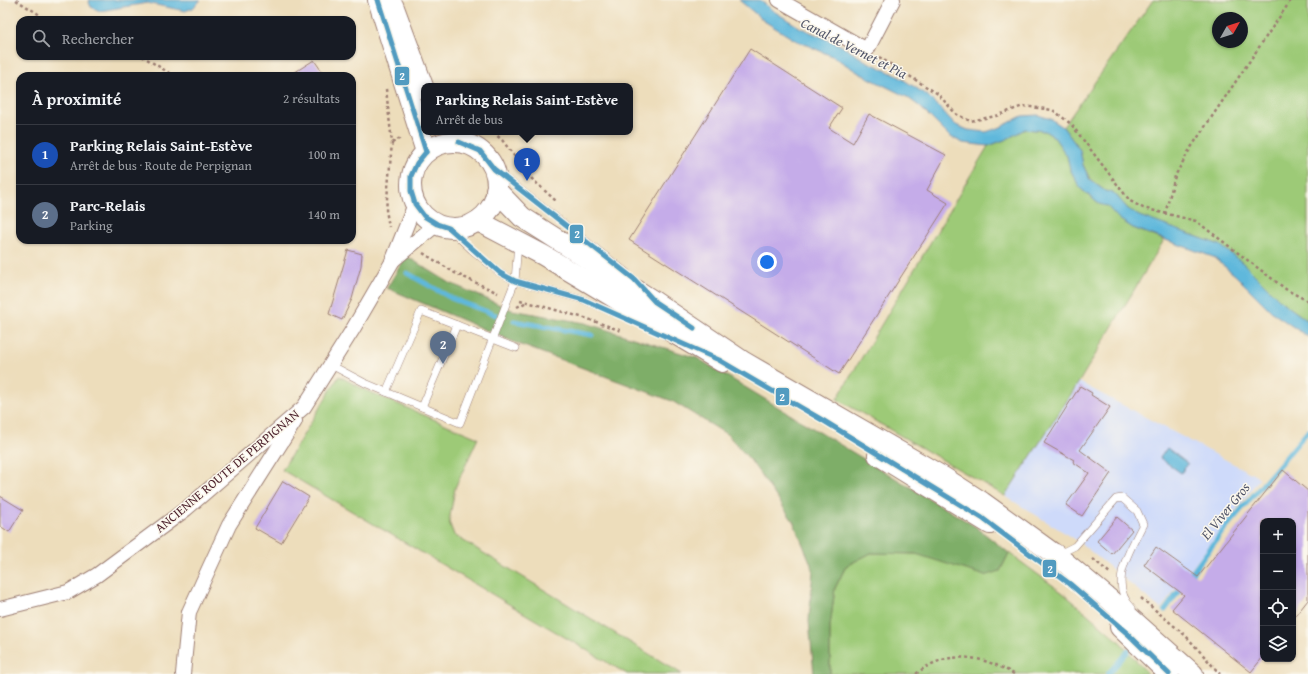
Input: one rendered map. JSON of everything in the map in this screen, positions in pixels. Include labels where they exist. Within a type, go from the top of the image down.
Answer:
[{"type":"main road","points":[[378,0],[426,152]]},
{"type":"main road","points":[[391,0],[422,83]]},
{"type":"main road","points":[[455,137],[479,150],[487,158],[494,168],[496,190],[493,202],[487,212],[478,221],[459,228],[443,226],[424,216],[415,204],[411,191],[411,176],[416,163],[426,152],[436,145],[448,142],[455,137]]},
{"type":"main road","points":[[496,190],[522,217],[655,302],[744,362],[943,476],[982,502],[1060,559],[1109,599],[1191,672]]},
{"type":"main road","points":[[478,221],[518,242],[610,295],[824,421],[982,518],[1070,584],[1128,634],[1170,674]]},
{"type":"street","points":[[779,0],[867,50],[893,0]]},
{"type":"street","name":"ANCIENNE ROUTE DE PERPIGNAN","points":[[0,609],[68,592],[97,575],[186,509],[304,408],[392,262],[415,204]]},
{"type":"street","name":"ANCIENNE ROUTE DE PERPIGNAN","points":[[392,262],[443,226]]},
{"type":"street","points":[[183,674],[189,612],[229,525],[304,408]]},
{"type":"lane","points":[[494,168],[634,279],[655,302]]},
{"type":"lane","points":[[443,226],[495,269],[515,281],[584,300],[719,360]]},
{"type":"lane","points":[[331,365],[386,392],[460,423],[494,339],[515,281],[518,242]]},
{"type":"lane","points":[[386,392],[421,310],[516,348]]},
{"type":"lane","points":[[422,407],[458,325]]},
{"type":"lane","points":[[943,476],[972,490],[1063,552],[1075,546],[1116,499],[1122,498],[1137,511],[1143,524],[1123,564],[1121,581],[1126,601],[1137,612]]},
{"type":"lane","points":[[1147,623],[1191,672]]},
{"type":"path","points":[[16,0],[39,16]]},
{"type":"path","points":[[1165,214],[1175,176],[1190,149],[1291,0]]},
{"type":"path","points":[[867,50],[938,94],[956,114],[970,121],[996,116],[1023,106],[1053,110],[1072,124],[1130,201],[1143,208],[1196,221],[1287,290],[1308,301]]},
{"type":"path","points":[[148,60],[168,72]]},
{"type":"path","points":[[496,135],[509,150]]},
{"type":"path","points":[[390,232],[386,210],[392,143]]},
{"type":"path","points":[[422,252],[455,273],[509,297],[588,319],[628,333]]},
{"type":"path","points":[[916,674],[927,665],[952,658],[975,657],[998,665],[1014,674]]},
{"type":"shaded area","points":[[1079,382],[1260,478],[1161,609],[1078,541],[1005,496]]},
{"type":"green space","points":[[1153,0],[1308,0],[1308,321],[1282,302],[1244,264],[1220,245],[1158,223],[1157,225],[1157,223],[1139,216],[1128,209],[1114,193],[1105,191],[1090,179],[1083,165],[1080,150],[1063,127]]},
{"type":"green space","points":[[1025,129],[1045,131],[1054,137],[1067,156],[1070,169],[1080,188],[1099,204],[1107,205],[1119,219],[1133,228],[1164,240],[1079,382],[1005,496],[837,399],[988,146],[1007,139]]},
{"type":"green space","points":[[406,256],[450,283],[512,310],[585,323],[697,358],[976,527],[1009,553],[1000,571],[985,576],[916,554],[871,553],[846,566],[835,588],[830,626],[830,674],[814,674],[809,621],[813,569],[793,521],[751,461],[728,435],[672,401],[521,345],[387,288]]},
{"type":"green space","points":[[339,376],[367,391],[478,438],[455,488],[449,522],[454,535],[682,674],[627,674],[282,470]]},
{"type":"green space","points":[[871,553],[916,554],[1000,571],[1009,553],[1063,593],[1120,642],[1148,674],[830,674],[830,626],[835,588],[846,566]]},
{"type":"water","points":[[88,0],[201,0],[193,8],[185,11],[147,3],[100,11],[91,7]]},
{"type":"water","name":"Canal de Vernet et Pia","points":[[739,0],[760,0],[772,10],[801,28],[840,45],[866,61],[898,76],[928,96],[956,125],[968,130],[986,132],[1001,127],[1022,116],[1038,115],[1051,119],[1063,127],[1080,150],[1083,165],[1090,180],[1105,191],[1114,193],[1128,209],[1139,216],[1220,245],[1244,264],[1282,302],[1308,321],[1308,337],[1273,313],[1235,275],[1213,257],[1133,228],[1119,219],[1107,206],[1099,204],[1080,188],[1070,169],[1067,156],[1054,137],[1045,131],[1025,129],[1007,139],[988,146],[963,143],[949,136],[919,106],[907,97],[859,73],[834,57],[795,40],[764,21]]},
{"type":"water","points":[[1167,448],[1188,464],[1181,473],[1160,458]]},
{"type":"building","points":[[750,49],[842,108],[829,128],[853,143],[869,114],[946,155],[927,190],[948,203],[839,374],[629,240]]},
{"type":"building","points":[[314,60],[322,72],[295,72]]},
{"type":"building","points":[[348,250],[362,254],[361,266],[352,299],[342,320],[329,314]]},
{"type":"building","points":[[1080,386],[1110,407],[1080,450],[1111,473],[1082,516],[1066,505],[1089,473],[1073,462],[1074,460],[1044,443]]},
{"type":"building","points":[[1283,470],[1308,491],[1308,600],[1296,615],[1296,518],[1260,518],[1260,661],[1251,672],[1172,609],[1184,595],[1144,565],[1156,547],[1198,577]]},
{"type":"building","points":[[283,481],[309,497],[281,543],[255,528]]},
{"type":"building","points":[[0,496],[23,510],[9,532],[0,526]]},
{"type":"building","points":[[1117,517],[1132,530],[1112,554],[1097,541]]},
{"type":"waterway","points":[[407,273],[453,299],[496,315]]},
{"type":"waterway","points":[[514,321],[592,335]]},
{"type":"waterway","name":"El Viver Gros","points":[[1189,577],[1223,531],[1308,431]]},
{"type":"waterway","name":"El Viver Gros","points":[[1165,610],[1182,587]]},
{"type":"waterway","name":"El Viver Gros","points":[[1108,674],[1129,650]]},
{"type":"transit line","name":"2","points":[[378,0],[426,152]]},
{"type":"transit line","name":"2","points":[[459,142],[480,151],[494,169],[634,279],[655,302],[694,328]]},
{"type":"transit line","name":"2","points":[[426,152],[417,163],[411,176],[411,191],[415,204],[424,216],[437,224],[449,228],[500,273],[515,281],[584,300],[719,360],[824,421],[982,518],[1070,584],[1128,634],[1169,674]]},
{"type":"place","name":"Parking Relais Saint-Estève","points":[[527,181]]},
{"type":"place","name":"Parc-Relais","points":[[443,364]]}]
